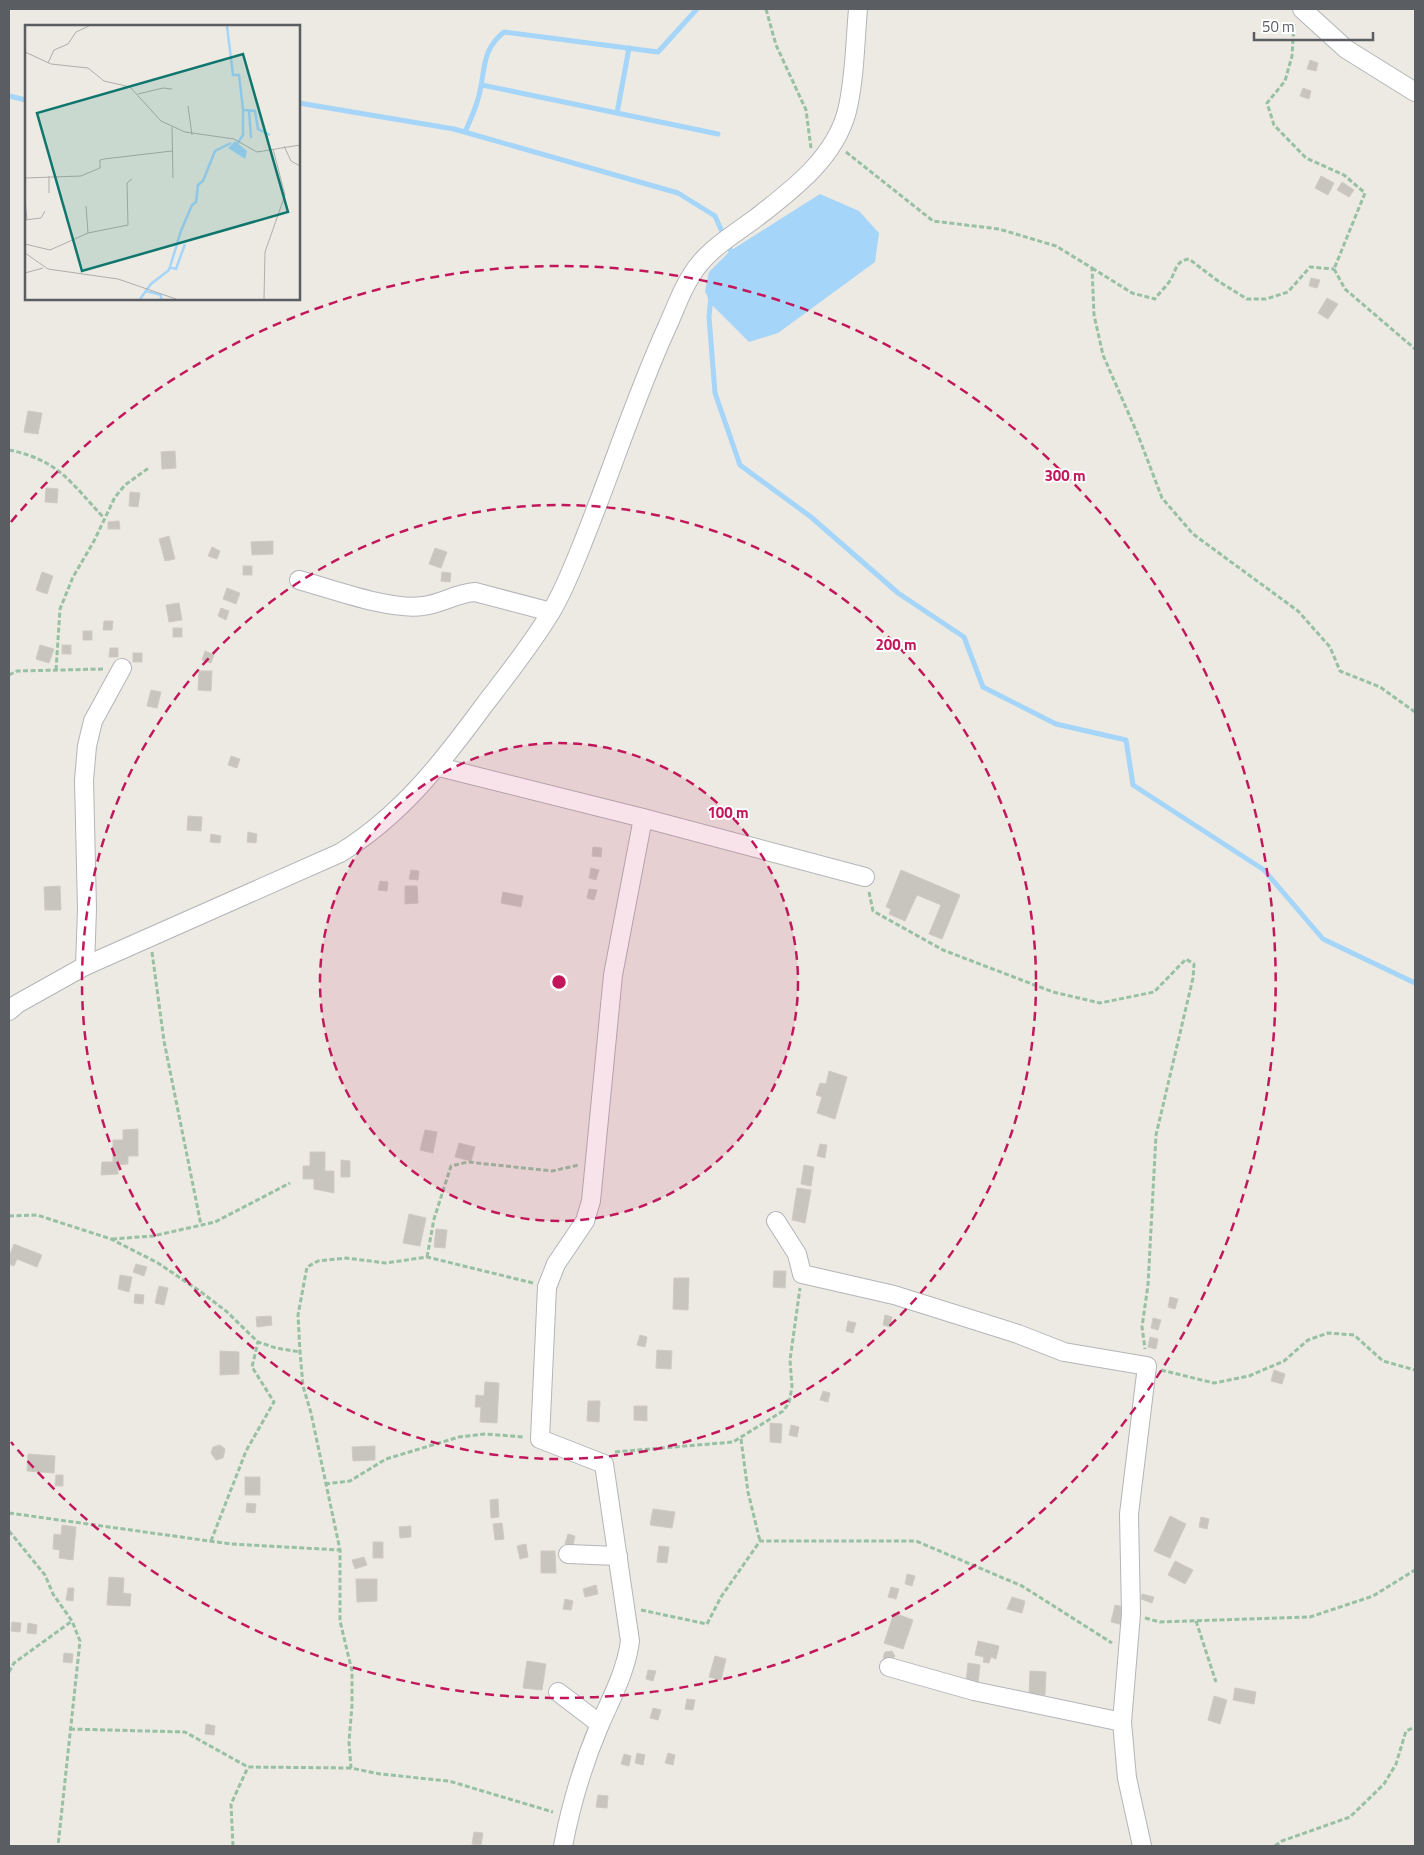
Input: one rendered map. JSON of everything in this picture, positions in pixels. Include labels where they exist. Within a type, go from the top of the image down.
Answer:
[{"type":"street","points":[[9,1012],[17,1004],[85,966],[340,854],[362,840],[394,813],[439,767],[551,612],[584,539],[645,375],[691,275],[704,258],[790,192],[814,168],[832,142],[846,113],[852,82],[858,9]]},
{"type":"street","points":[[1298,13],[1346,49],[1415,92]]},
{"type":"street","points":[[299,580],[399,607],[424,606],[464,593],[475,592],[551,612]]},
{"type":"street","points":[[85,966],[87,909],[84,780],[87,746],[94,721],[122,668]]},
{"type":"street","points":[[439,767],[865,877]]},
{"type":"street","points":[[563,1846],[568,1817],[577,1786],[600,1724],[617,1689],[628,1656],[630,1641],[627,1606],[604,1464],[601,1460],[540,1439],[547,1287],[556,1264],[589,1212],[613,975],[642,818]]},
{"type":"street","points":[[776,1222],[798,1254],[802,1274],[894,1296],[1018,1334],[1064,1352],[1147,1366],[1129,1514],[1131,1614],[1122,1722],[1127,1778],[1142,1846]]},
{"type":"street","points":[[568,1554],[618,1556]]},
{"type":"street","points":[[889,1667],[974,1691],[1122,1722]]},
{"type":"street","points":[[558,1692],[600,1724]]},
{"type":"path","points":[[766,9],[776,45],[806,110],[814,168]]},
{"type":"path","points":[[1298,13],[1292,56],[1285,81],[1267,103],[1274,125],[1306,158],[1344,175],[1365,193],[1334,269]]},
{"type":"path","points":[[832,142],[933,221],[999,229],[1056,246],[1132,293],[1144,298],[1155,298],[1171,279],[1176,266],[1182,260],[1189,259],[1218,281],[1247,299],[1266,299],[1288,292],[1310,267],[1334,269]]},
{"type":"path","points":[[1092,268],[1094,315],[1103,355],[1138,435],[1162,498],[1193,534],[1298,611],[1330,647],[1340,671],[1380,687],[1415,712]]},
{"type":"path","points":[[1334,269],[1345,289],[1415,349]]},
{"type":"path","points":[[9,450],[48,462],[63,474],[104,518]]},
{"type":"path","points":[[56,670],[60,609],[73,576],[120,491],[150,467]]},
{"type":"path","points":[[9,675],[17,671],[122,668]]},
{"type":"path","points":[[865,877],[874,911],[942,950],[1053,992],[1100,1003],[1154,992],[1186,959],[1194,964],[1194,978],[1156,1135],[1148,1285],[1142,1327],[1147,1366],[1214,1383],[1249,1376],[1284,1361],[1308,1340],[1328,1333],[1354,1335],[1383,1361],[1415,1370]]},
{"type":"path","points":[[150,936],[164,1041],[201,1225]]},
{"type":"path","points":[[427,1257],[434,1219],[451,1166],[468,1162],[552,1171],[594,1162]]},
{"type":"path","points":[[111,1239],[153,1236],[215,1222],[290,1183]]},
{"type":"path","points":[[9,1216],[37,1215],[111,1239],[158,1263],[201,1292],[226,1311],[258,1342],[276,1348],[300,1352]]},
{"type":"path","points":[[351,1768],[349,1742],[352,1671],[340,1621],[340,1550],[311,1413],[303,1386],[300,1352],[298,1315],[307,1268],[318,1261],[346,1258],[386,1263],[427,1257],[547,1287]]},
{"type":"path","points":[[604,1464],[616,1451],[733,1442],[741,1439],[782,1411],[789,1403],[792,1388],[790,1360],[802,1274]]},
{"type":"path","points":[[212,1541],[246,1451],[274,1402],[252,1367],[258,1342]]},
{"type":"path","points":[[325,1484],[350,1481],[386,1459],[459,1437],[485,1434],[540,1439]]},
{"type":"path","points":[[627,1606],[707,1624],[720,1597],[760,1541],[748,1492],[741,1439]]},
{"type":"path","points":[[9,1513],[231,1544],[340,1550]]},
{"type":"path","points":[[9,1531],[45,1575],[53,1594],[72,1621],[80,1641],[58,1846]]},
{"type":"path","points":[[760,1541],[916,1541],[1022,1586],[1127,1652]]},
{"type":"path","points":[[1131,1614],[1160,1622],[1310,1616],[1373,1596],[1415,1570]]},
{"type":"path","points":[[9,1672],[14,1663],[72,1621]]},
{"type":"path","points":[[1196,1621],[1216,1682]]},
{"type":"path","points":[[1275,1846],[1282,1841],[1350,1817],[1384,1784],[1396,1764],[1406,1731],[1415,1727]]},
{"type":"path","points":[[70,1728],[186,1732],[248,1766],[351,1768],[380,1774],[449,1781],[568,1817]]},
{"type":"path","points":[[233,1846],[231,1804],[248,1766]]},
{"type":"water","points":[[820,194],[859,211],[879,233],[875,262],[778,333],[749,342],[710,303],[705,291],[709,272],[730,251]]},
{"type":"building","points":[[1310,60],[1318,63],[1316,71],[1307,69]]},
{"type":"building","points":[[1303,88],[1311,91],[1309,99],[1300,96]]},
{"type":"building","points":[[1321,176],[1334,183],[1328,195],[1315,188]]},
{"type":"building","points":[[1342,182],[1354,190],[1349,197],[1337,190]]},
{"type":"building","points":[[1311,278],[1320,280],[1317,288],[1309,286]]},
{"type":"building","points":[[1327,298],[1338,304],[1328,319],[1318,313]]},
{"type":"building","points":[[28,411],[42,413],[38,434],[24,432]]},
{"type":"building","points":[[175,451],[176,468],[162,469],[161,452]]},
{"type":"building","points":[[46,488],[58,489],[57,503],[45,502]]},
{"type":"building","points":[[130,492],[140,493],[138,507],[129,506]]},
{"type":"building","points":[[119,521],[120,529],[108,529],[108,522]]},
{"type":"building","points":[[169,536],[175,559],[165,561],[159,539]]},
{"type":"building","points":[[273,541],[273,554],[252,555],[251,542]]},
{"type":"building","points":[[212,547],[220,551],[217,559],[208,556]]},
{"type":"building","points":[[435,548],[447,552],[441,568],[429,564]]},
{"type":"building","points":[[243,566],[252,566],[252,575],[243,575]]},
{"type":"building","points":[[42,572],[53,576],[47,594],[36,590]]},
{"type":"building","points":[[442,572],[451,573],[450,582],[441,581]]},
{"type":"building","points":[[227,588],[240,593],[236,604],[223,599]]},
{"type":"building","points":[[179,603],[182,620],[169,622],[166,605]]},
{"type":"building","points":[[221,608],[229,611],[226,620],[218,616]]},
{"type":"building","points":[[104,621],[113,621],[112,630],[103,630]]},
{"type":"building","points":[[173,628],[182,628],[182,637],[173,637]]},
{"type":"building","points":[[83,631],[92,631],[92,640],[83,640]]},
{"type":"building","points":[[40,645],[54,649],[49,663],[36,659]]},
{"type":"building","points":[[62,645],[71,645],[71,654],[62,654]]},
{"type":"building","points":[[110,648],[118,648],[118,657],[109,657]]},
{"type":"building","points":[[205,651],[214,655],[211,663],[202,660]]},
{"type":"building","points":[[133,653],[142,653],[142,662],[133,662]]},
{"type":"building","points":[[199,671],[212,671],[211,691],[198,690]]},
{"type":"building","points":[[151,690],[161,692],[157,708],[147,706]]},
{"type":"building","points":[[231,756],[240,759],[237,768],[228,765]]},
{"type":"building","points":[[188,816],[202,817],[201,831],[187,830]]},
{"type":"building","points":[[248,832],[257,834],[256,843],[247,842]]},
{"type":"building","points":[[211,834],[221,836],[220,843],[210,842]]},
{"type":"building","points":[[593,847],[602,848],[601,857],[592,856]]},
{"type":"building","points":[[591,868],[599,870],[596,880],[589,878]]},
{"type":"building","points":[[411,870],[419,871],[418,880],[409,879]]},
{"type":"building","points":[[901,870],[960,895],[942,939],[929,934],[941,905],[917,895],[905,921],[889,914],[891,909],[886,907]]},
{"type":"building","points":[[380,881],[388,882],[387,891],[378,890]]},
{"type":"building","points":[[60,886],[61,910],[45,910],[44,887]]},
{"type":"building","points":[[405,886],[417,886],[418,903],[405,904]]},
{"type":"building","points":[[589,889],[597,890],[594,900],[587,898]]},
{"type":"building","points":[[503,892],[523,896],[521,907],[501,903]]},
{"type":"building","points":[[829,1071],[847,1077],[835,1119],[817,1113],[822,1097],[816,1095],[820,1083],[826,1084]]},
{"type":"building","points":[[138,1129],[138,1156],[128,1156],[128,1164],[118,1165],[118,1174],[101,1175],[102,1162],[113,1162],[113,1140],[123,1140],[123,1130]]},
{"type":"building","points":[[425,1130],[437,1132],[433,1153],[420,1150]]},
{"type":"building","points":[[459,1143],[475,1147],[471,1161],[455,1157]]},
{"type":"building","points":[[820,1144],[827,1145],[825,1158],[817,1156]]},
{"type":"building","points":[[310,1152],[325,1152],[325,1171],[334,1171],[334,1193],[314,1189],[314,1179],[303,1179],[303,1166],[310,1166]]},
{"type":"building","points":[[341,1160],[350,1161],[350,1177],[341,1177]]},
{"type":"building","points":[[804,1165],[814,1167],[811,1186],[801,1184]]},
{"type":"building","points":[[797,1188],[811,1190],[805,1223],[792,1220]]},
{"type":"building","points":[[409,1214],[426,1218],[420,1246],[403,1243]]},
{"type":"building","points":[[436,1229],[447,1230],[445,1248],[434,1247]]},
{"type":"building","points":[[14,1244],[42,1255],[37,1267],[17,1259],[14,1266],[9,1264],[9,1257]]},
{"type":"building","points":[[136,1264],[147,1267],[144,1276],[133,1272]]},
{"type":"building","points":[[774,1271],[786,1271],[785,1288],[773,1287]]},
{"type":"building","points":[[120,1275],[132,1277],[129,1292],[118,1289]]},
{"type":"building","points":[[674,1278],[689,1278],[688,1310],[673,1309]]},
{"type":"building","points":[[159,1286],[168,1288],[164,1305],[155,1303]]},
{"type":"building","points":[[135,1294],[144,1295],[143,1304],[134,1303]]},
{"type":"building","points":[[1170,1297],[1178,1299],[1175,1309],[1168,1307]]},
{"type":"building","points":[[885,1315],[892,1317],[890,1327],[883,1325]]},
{"type":"building","points":[[271,1316],[272,1325],[257,1327],[256,1317]]},
{"type":"building","points":[[1153,1318],[1161,1320],[1158,1330],[1151,1328]]},
{"type":"building","points":[[848,1321],[856,1323],[853,1333],[846,1331]]},
{"type":"building","points":[[640,1335],[647,1337],[645,1347],[637,1345]]},
{"type":"building","points":[[1150,1337],[1158,1339],[1156,1349],[1148,1347]]},
{"type":"building","points":[[657,1350],[672,1351],[671,1369],[656,1368]]},
{"type":"building","points":[[220,1351],[239,1352],[239,1374],[220,1375]]},
{"type":"building","points":[[1274,1370],[1285,1374],[1282,1384],[1271,1381]]},
{"type":"building","points":[[485,1382],[499,1383],[497,1423],[480,1422],[481,1407],[475,1407],[476,1395],[484,1396]]},
{"type":"building","points":[[823,1391],[830,1393],[828,1402],[820,1400]]},
{"type":"building","points":[[588,1401],[600,1401],[599,1422],[587,1421]]},
{"type":"building","points":[[634,1406],[647,1406],[647,1421],[634,1420]]},
{"type":"building","points":[[770,1423],[782,1424],[781,1443],[770,1442]]},
{"type":"building","points":[[791,1425],[799,1427],[797,1437],[789,1435]]},
{"type":"building","points":[[220,1445],[225,1449],[223,1458],[216,1460],[211,1453],[213,1447]]},
{"type":"building","points":[[375,1446],[375,1460],[353,1461],[352,1447]]},
{"type":"building","points":[[28,1454],[55,1456],[54,1473],[27,1471]]},
{"type":"building","points":[[56,1475],[63,1475],[63,1486],[55,1486]]},
{"type":"building","points":[[245,1477],[260,1477],[260,1495],[245,1495]]},
{"type":"building","points":[[498,1499],[499,1517],[491,1518],[490,1500]]},
{"type":"building","points":[[247,1503],[256,1504],[255,1513],[246,1512]]},
{"type":"building","points":[[653,1509],[675,1512],[672,1528],[650,1525]]},
{"type":"building","points":[[1170,1516],[1186,1524],[1170,1558],[1154,1551]]},
{"type":"building","points":[[1201,1517],[1209,1519],[1207,1529],[1199,1527]]},
{"type":"building","points":[[502,1523],[504,1539],[495,1540],[493,1524]]},
{"type":"building","points":[[62,1525],[76,1527],[73,1560],[59,1558],[60,1550],[53,1549],[54,1534],[61,1535]]},
{"type":"building","points":[[411,1526],[411,1537],[400,1538],[399,1527]]},
{"type":"building","points":[[568,1534],[575,1536],[573,1546],[565,1544]]},
{"type":"building","points":[[373,1542],[383,1542],[383,1558],[373,1558]]},
{"type":"building","points":[[526,1544],[528,1557],[520,1559],[517,1546]]},
{"type":"building","points":[[659,1546],[669,1547],[667,1563],[657,1562]]},
{"type":"building","points":[[541,1551],[555,1551],[556,1573],[541,1573]]},
{"type":"building","points":[[364,1557],[367,1565],[355,1569],[352,1560]]},
{"type":"building","points":[[1175,1561],[1193,1570],[1185,1584],[1168,1575]]},
{"type":"building","points":[[907,1574],[915,1576],[912,1586],[905,1584]]},
{"type":"building","points":[[109,1577],[124,1578],[123,1593],[131,1594],[130,1606],[107,1605]]},
{"type":"building","points":[[356,1579],[377,1579],[377,1601],[357,1602]]},
{"type":"building","points":[[596,1585],[598,1594],[585,1597],[583,1589]]},
{"type":"building","points":[[891,1587],[899,1589],[896,1599],[888,1597]]},
{"type":"building","points":[[68,1588],[74,1588],[73,1601],[66,1600]]},
{"type":"building","points":[[1142,1594],[1154,1597],[1152,1603],[1141,1599]]},
{"type":"building","points":[[1012,1597],[1025,1601],[1022,1613],[1007,1609]]},
{"type":"building","points":[[565,1599],[573,1601],[571,1610],[563,1609]]},
{"type":"building","points":[[1115,1605],[1128,1608],[1123,1625],[1111,1622]]},
{"type":"building","points":[[894,1613],[913,1620],[903,1649],[884,1643]]},
{"type":"building","points":[[12,1622],[21,1623],[20,1632],[11,1631]]},
{"type":"building","points":[[28,1623],[37,1625],[36,1634],[27,1633]]},
{"type":"building","points":[[978,1641],[999,1646],[996,1659],[991,1657],[989,1663],[983,1662],[984,1657],[975,1655]]},
{"type":"building","points":[[892,1651],[895,1656],[890,1662],[886,1661],[883,1657],[885,1652]]},
{"type":"building","points":[[64,1653],[73,1654],[72,1663],[63,1662]]},
{"type":"building","points":[[715,1656],[726,1659],[721,1680],[709,1677]]},
{"type":"building","points":[[527,1661],[546,1664],[542,1690],[523,1688]]},
{"type":"building","points":[[968,1663],[980,1665],[978,1684],[966,1682]]},
{"type":"building","points":[[648,1670],[656,1671],[653,1681],[646,1679]]},
{"type":"building","points":[[1030,1671],[1046,1672],[1045,1695],[1029,1694]]},
{"type":"building","points":[[1235,1688],[1256,1692],[1254,1704],[1233,1700]]},
{"type":"building","points":[[1214,1696],[1227,1700],[1220,1724],[1208,1720]]},
{"type":"building","points":[[687,1699],[695,1700],[693,1710],[685,1709]]},
{"type":"building","points":[[653,1708],[661,1710],[658,1720],[650,1718]]},
{"type":"building","points":[[206,1724],[215,1726],[214,1735],[205,1734]]},
{"type":"building","points":[[637,1753],[645,1755],[643,1765],[635,1763]]},
{"type":"building","points":[[668,1753],[675,1755],[673,1765],[665,1763]]},
{"type":"building","points":[[624,1754],[631,1756],[629,1766],[621,1764]]},
{"type":"building","points":[[598,1795],[608,1796],[607,1808],[596,1807]]},
{"type":"building","points":[[474,1832],[483,1833],[481,1845],[472,1844]]},
{"type":"waterway","points":[[465,132],[478,99],[487,54],[496,39],[504,32],[658,52],[697,9]]},
{"type":"waterway","points":[[617,113],[629,48]]},
{"type":"waterway","points":[[482,85],[718,134]]},
{"type":"waterway","points":[[9,96],[25,100]]},
{"type":"waterway","points":[[300,103],[454,129],[678,193],[715,216],[733,256]]},
{"type":"waterway","points":[[711,296],[709,317],[715,393],[740,465],[811,517],[898,593],[964,637],[983,687],[1056,724],[1126,740],[1133,785],[1264,870],[1323,939],[1415,983]]}]
